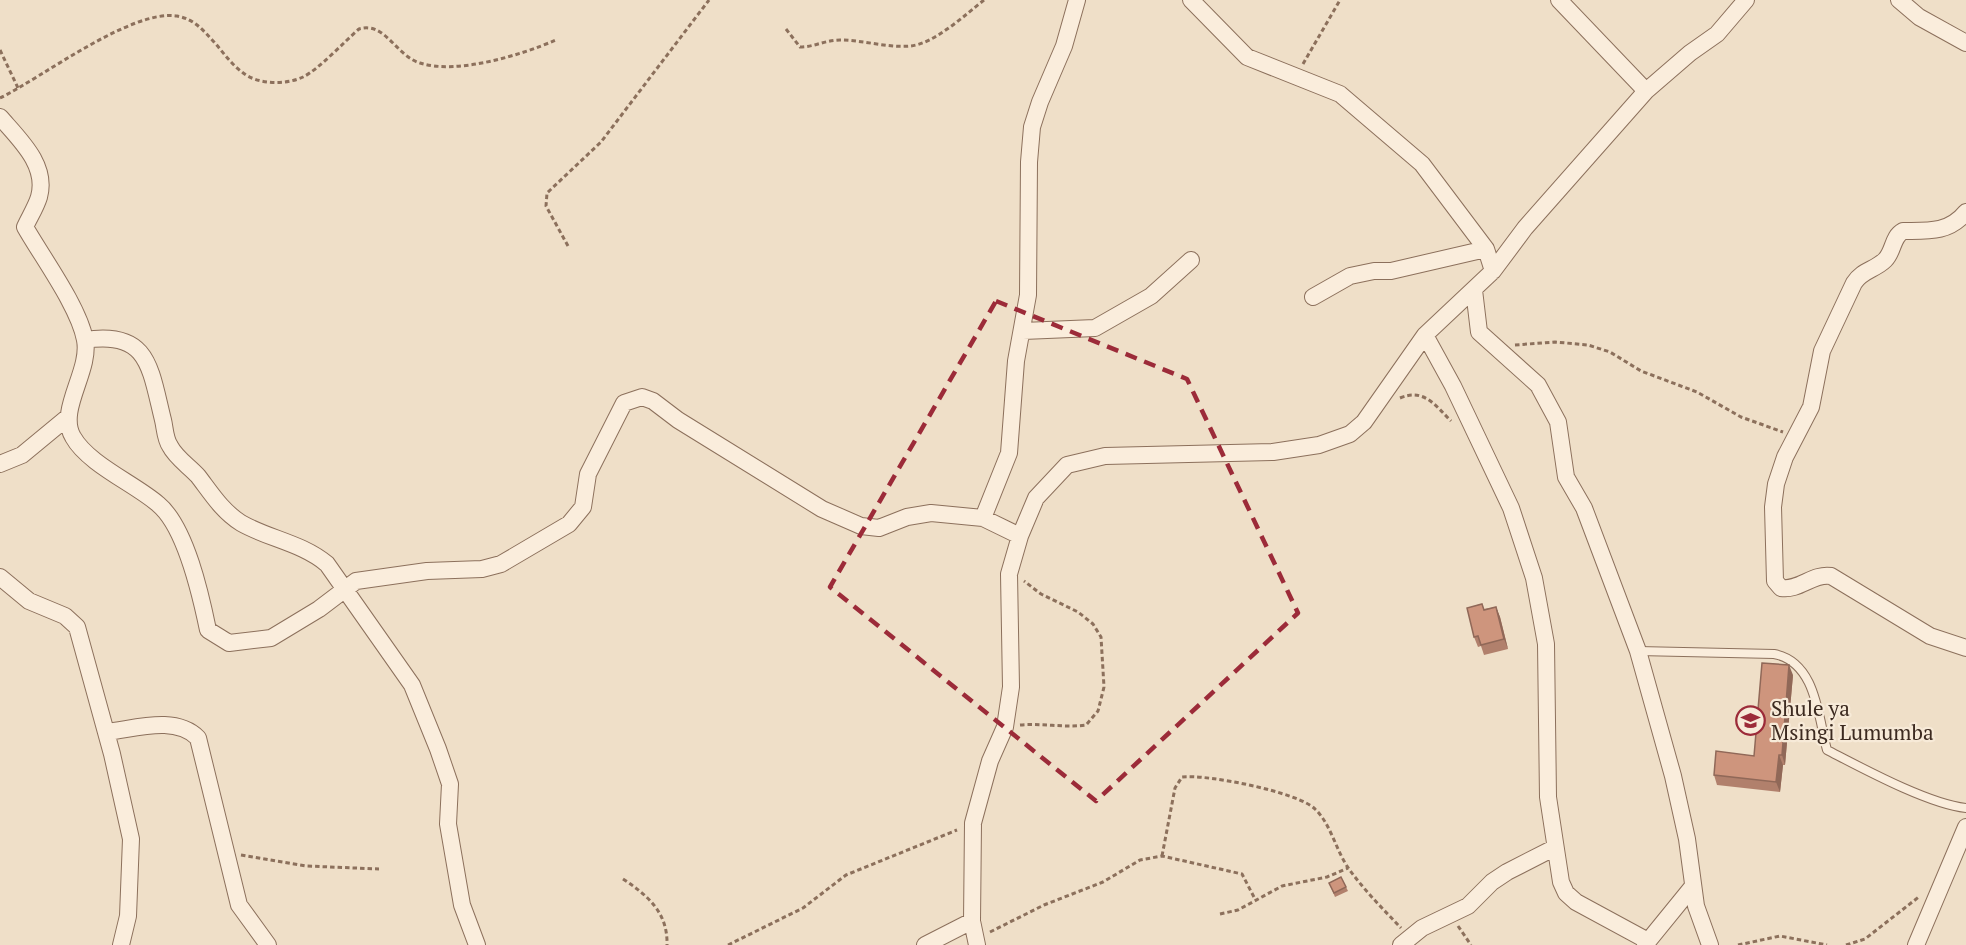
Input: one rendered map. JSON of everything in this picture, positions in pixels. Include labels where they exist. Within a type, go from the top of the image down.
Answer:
[{"type":"street","points":[[983,518],[1009,453],[1016,361],[1028,295],[1029,162],[1032,127],[1064,46],[1077,0]]},
{"type":"street","points":[[1191,0],[1247,57],[1340,94],[1422,164],[1486,249],[1493,271]]},
{"type":"street","points":[[1559,0],[1646,91]]},
{"type":"street","points":[[976,943],[972,921],[973,823],[990,761],[1005,727],[1011,687],[1009,574],[1020,536],[1036,498],[1067,465],[1105,456],[1273,452],[1319,445],[1350,434],[1364,422],[1425,335],[1493,271],[1525,228],[1646,91],[1690,53],[1717,34],[1746,0]]},
{"type":"street","points":[[1899,0],[1919,17],[1966,43]]},
{"type":"street","points":[[0,117],[33,156],[38,166],[39,196],[25,227],[75,313],[85,340],[85,360],[68,417],[72,436],[84,451],[161,506],[178,533],[198,578],[208,630],[229,643],[271,638],[319,609],[356,581],[427,571],[482,569],[501,564],[569,524],[584,507],[588,474],[624,403],[642,397],[653,401],[678,420],[822,509],[861,526],[879,528],[907,517],[931,513],[983,518],[1020,536]]},
{"type":"street","points":[[1966,212],[1961,219],[1938,231],[1903,231],[1898,234],[1885,260],[1860,274],[1846,295],[1822,351],[1811,407],[1795,436],[1776,484],[1773,507],[1775,581],[1778,585],[1790,589],[1823,575],[1831,576],[1930,636],[1966,648]]},
{"type":"street","points":[[1313,297],[1350,276],[1374,271],[1391,271],[1486,249]]},
{"type":"street","points":[[1023,331],[1095,328],[1151,296],[1191,260]]},
{"type":"street","points":[[1474,290],[1479,332],[1538,385],[1560,430],[1566,477],[1584,508],[1638,651],[1673,776],[1701,925],[1710,945]]},
{"type":"street","points":[[1425,335],[1453,386],[1511,508],[1534,578],[1546,644],[1546,768],[1554,848],[1566,893],[1576,902],[1646,943],[1693,886]]},
{"type":"street","points":[[85,340],[109,336],[128,340],[142,355],[152,376],[169,446],[198,477],[213,499],[241,522],[315,554],[327,564],[412,685],[450,784],[448,824],[462,904],[477,945]]},
{"type":"street","points":[[0,464],[22,455],[68,417]]},
{"type":"street","points":[[0,577],[29,601],[65,616],[77,627],[106,732],[131,839],[128,916],[121,945]]},
{"type":"street","points":[[106,732],[177,724],[190,730],[198,738],[239,905],[268,945]]},
{"type":"street","points":[[1916,945],[1966,827]]},
{"type":"street","points":[[1405,942],[1422,928],[1468,906],[1507,872],[1554,848]]},
{"type":"street","points":[[925,945],[972,921]]},
{"type":"lane","points":[[1638,651],[1774,654],[1795,662],[1807,675],[1827,750],[1899,785],[1954,807],[1966,808]]},
{"type":"path","points":[[568,246],[546,206],[547,193],[601,142],[709,0]]},
{"type":"path","points":[[786,29],[800,46],[812,47],[828,40],[842,40],[911,46],[941,33],[984,0]]},
{"type":"path","points":[[1296,76],[1340,0]]},
{"type":"path","points":[[0,98],[92,45],[145,20],[176,16],[193,21],[243,73],[264,82],[284,82],[304,77],[359,29],[369,26],[378,30],[405,56],[418,63],[435,67],[497,60],[522,54],[556,40]]},
{"type":"path","points":[[0,50],[18,88]]},
{"type":"path","points":[[1496,346],[1555,342],[1588,345],[1610,352],[1641,371],[1697,392],[1741,417],[1795,436]]},
{"type":"path","points":[[1391,403],[1411,394],[1424,395],[1458,428]]},
{"type":"path","points":[[1005,727],[1043,723],[1072,727],[1086,725],[1098,711],[1104,687],[1101,637],[1093,624],[1078,612],[1041,594],[1028,583],[1009,574]]},
{"type":"path","points":[[1162,856],[1171,819],[1175,788],[1180,778],[1190,776],[1226,779],[1285,794],[1307,802],[1319,813],[1348,868],[1405,942]]},
{"type":"path","points":[[728,945],[803,908],[846,875],[973,823]]},
{"type":"path","points":[[227,853],[306,866],[379,869]]},
{"type":"path","points":[[976,943],[1044,905],[1103,882],[1140,860],[1162,856],[1242,874],[1255,899]]},
{"type":"path","points":[[1220,914],[1238,910],[1282,886],[1327,877],[1348,868]]},
{"type":"path","points":[[622,879],[648,896],[661,916],[667,945]]},
{"type":"path","points":[[1846,945],[1865,939],[1921,895]]},
{"type":"path","points":[[1450,915],[1471,945]]},
{"type":"path","points":[[1738,945],[1780,936],[1827,945]]},
{"type":"highlighted area","points":[[996,301],[1187,379],[1298,613],[1096,801],[830,587]]},
{"type":"building","points":[[1482,604],[1484,610],[1496,607],[1504,639],[1481,645],[1478,636],[1474,637],[1467,608]]},
{"type":"building","points":[[1762,663],[1789,665],[1782,755],[1779,755],[1776,782],[1714,775],[1716,751],[1754,756]]},
{"type":"building","points":[[1341,877],[1346,887],[1334,893],[1329,883]]},
{"type":"place","name":"Shule ya Msingi Lumumba","points":[[1750,720]]}]
